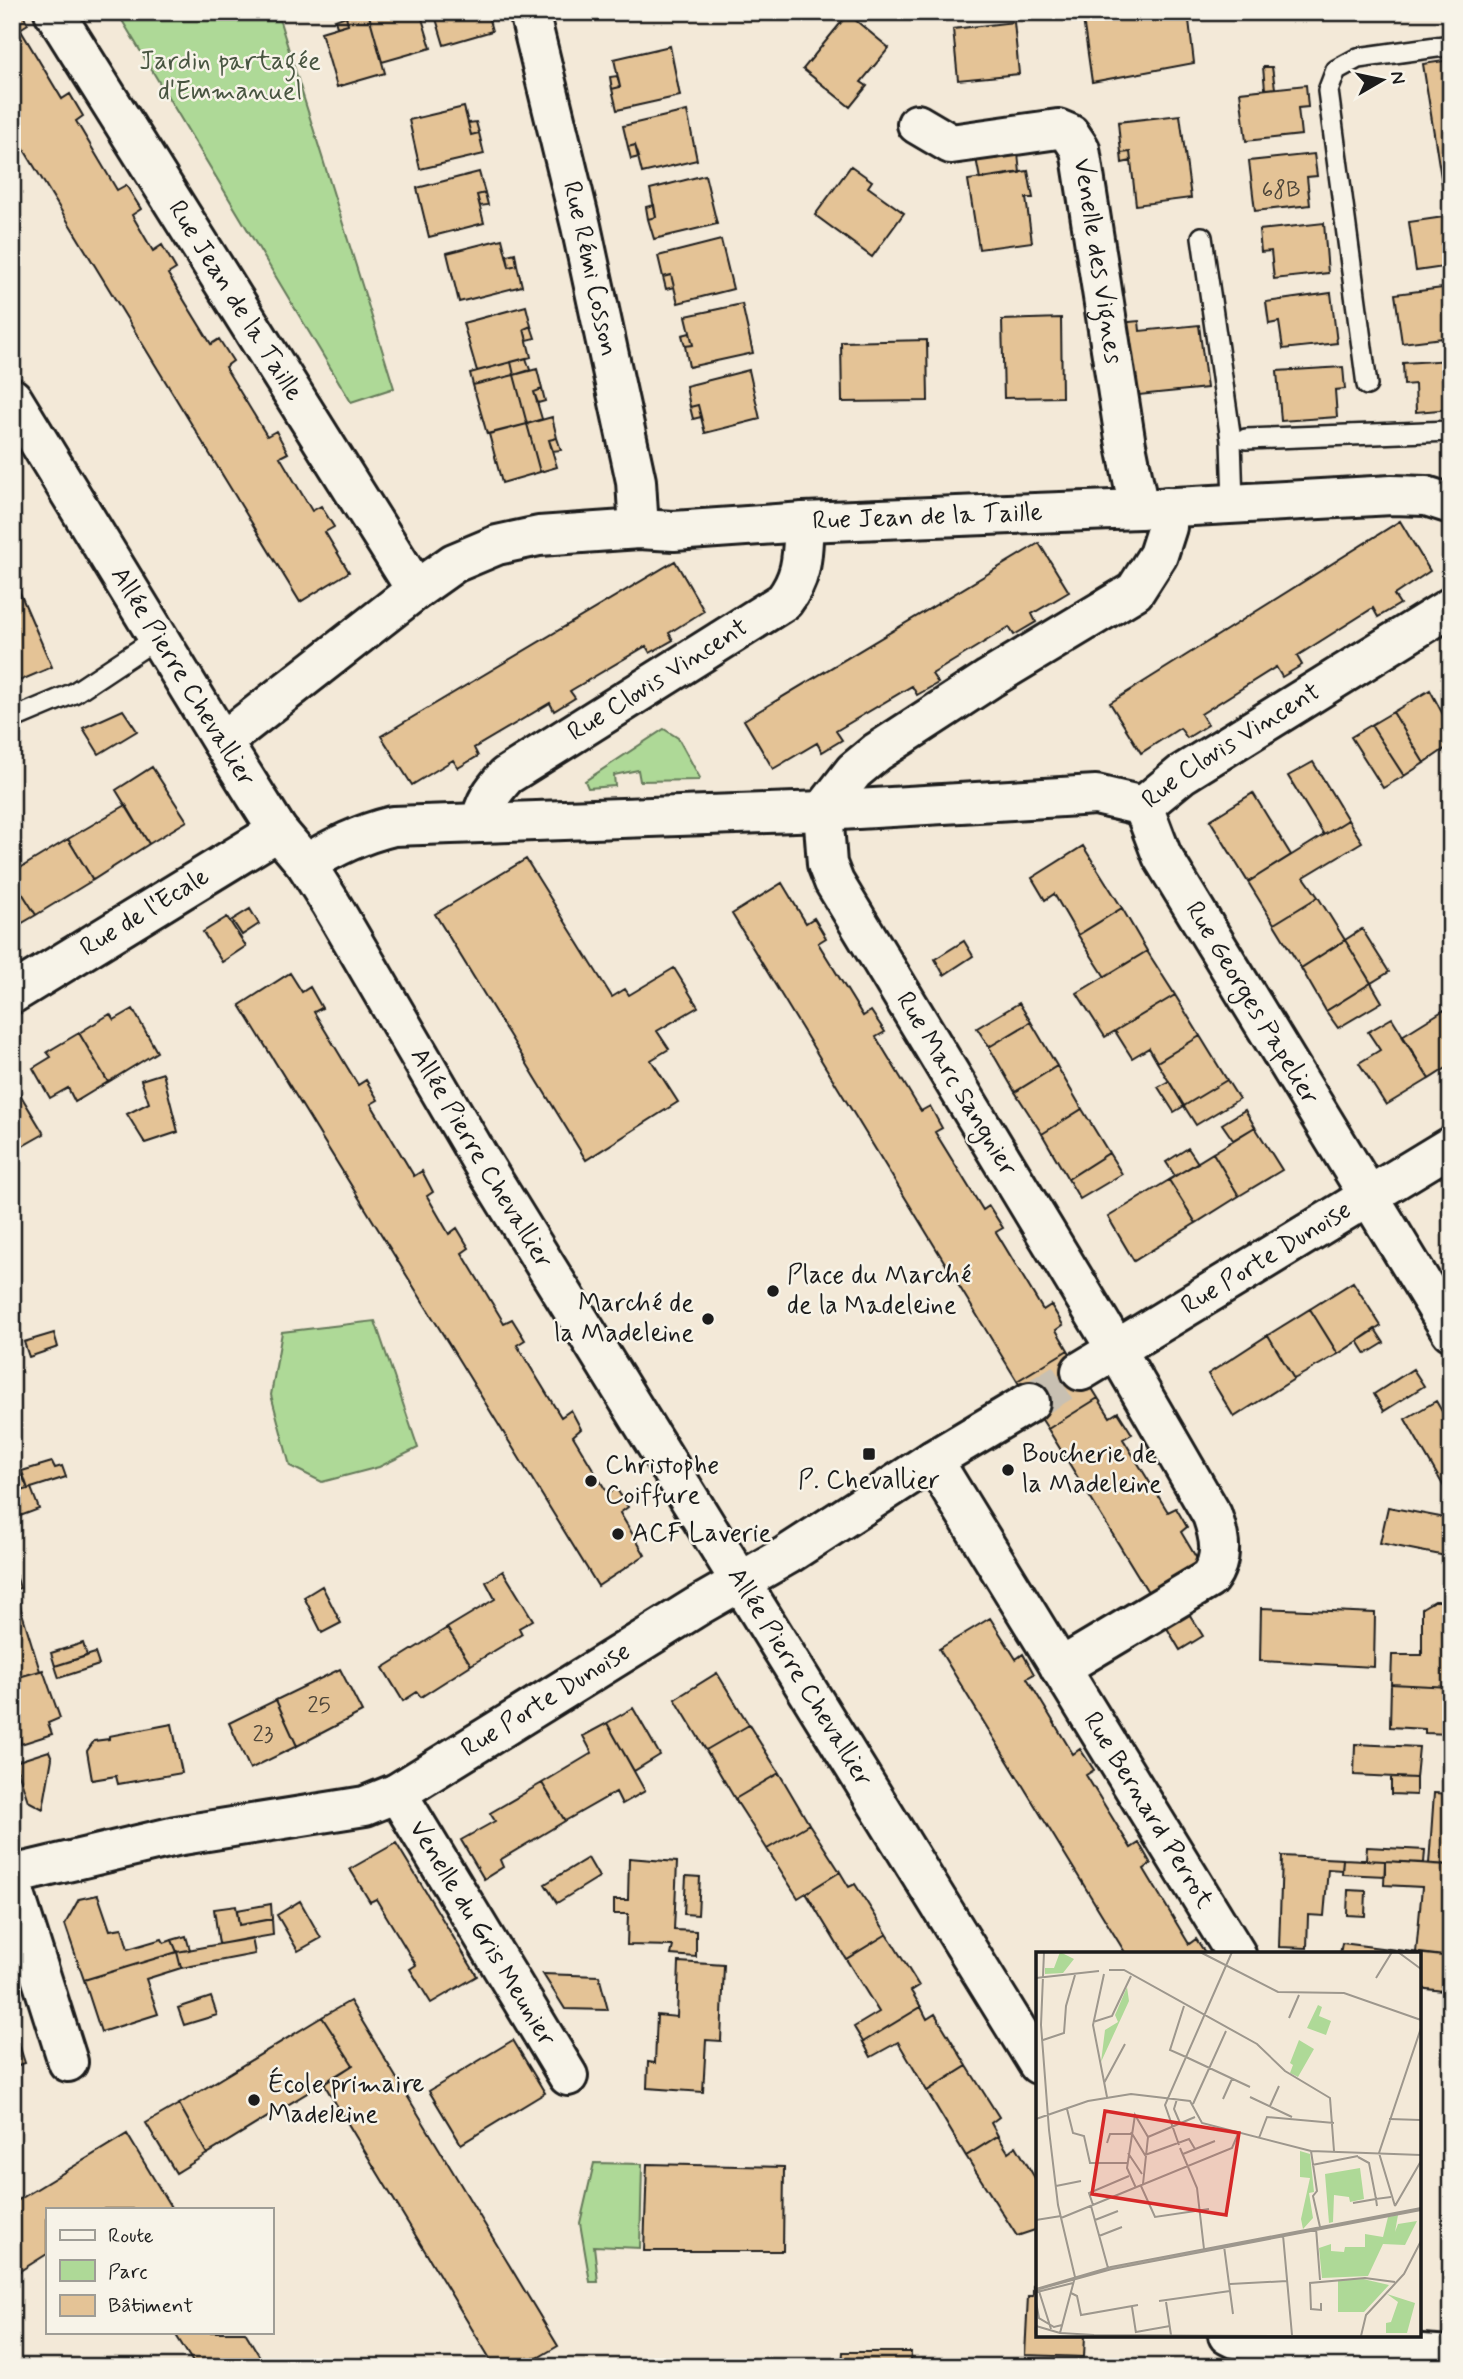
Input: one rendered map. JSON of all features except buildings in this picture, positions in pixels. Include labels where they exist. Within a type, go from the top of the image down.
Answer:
[{"type":"street","name":"Rue Jean de la Taille","points":[[54,12],[416,590]]},
{"type":"street","name":"Rue Rémi Cosson","points":[[529,12],[581,226],[633,467],[639,529]]},
{"type":"street","name":"Venelle des Vignes","points":[[917,124],[951,145],[1058,130],[1070,134],[1080,149],[1126,445],[1153,508]]},
{"type":"street","name":"Allée Pierre Chevallier","points":[[12,398],[278,831],[306,864],[481,1161],[1036,2061]]},
{"type":"street","name":"Rue Jean de la Taille","points":[[222,742],[454,563],[497,545],[539,536],[639,529],[674,531],[804,522],[1392,495],[1426,496],[1451,504]]},
{"type":"street","points":[[823,811],[854,771],[877,752],[989,679],[1135,591],[1158,555],[1167,527],[1153,508]]},
{"type":"street","name":"Rue Clovis Vincent","points":[[481,822],[483,808],[490,795],[506,776],[784,601],[796,585],[801,565],[804,522]]},
{"type":"street","name":"Rue Clovis Vincent","points":[[306,864],[341,843],[393,826],[823,811],[1096,795],[1143,806],[1182,774],[1451,607]]},
{"type":"street","name":"Rue Georges Papelier","points":[[1143,806],[1162,856],[1451,1331]]},
{"type":"street","name":"Rue Marc Sangnier","points":[[823,811],[827,864],[834,882],[1116,1349]]},
{"type":"street","name":"Rue de l'Ecale","points":[[12,994],[278,831]]},
{"type":"street","name":"Rue Porte Dunoise","points":[[1082,1371],[1451,1146]]},
{"type":"street","points":[[1060,1668],[1209,1579],[1216,1568],[1220,1548],[1212,1515],[1116,1349]]},
{"type":"street","name":"Rue Porte Dunoise","points":[[12,1875],[176,1836],[365,1806],[397,1793],[787,1555],[933,1460],[1030,1402]]},
{"type":"street","name":"Rue Bernard Perrot","points":[[933,1460],[1235,1952]]},
{"type":"street","name":"Venelle du Gris Meunier","points":[[397,1793],[568,2076]]},
{"type":"street","points":[[12,1885],[68,2062]]},
{"type":"street","points":[[1232,2337],[1276,2344],[1451,2356]]},
{"type":"lane","points":[[1367,385],[1328,91],[1336,70],[1358,58],[1451,45]]},
{"type":"lane","points":[[1202,237],[1231,440],[1233,503]]},
{"type":"lane","points":[[1246,439],[1451,431]]},
{"type":"lane","points":[[12,719],[74,693],[157,638]]},
{"type":"green space","name":"Jardin partagée d'Emmanuel","points":[[117,12],[277,12],[394,388],[351,402]]},
{"type":"green space","points":[[664,729],[678,738],[699,780],[640,781],[638,770],[614,775],[615,786],[588,788],[585,781]]},
{"type":"green space","points":[[375,1321],[418,1448],[379,1467],[322,1482],[290,1466],[271,1395],[282,1332]]},
{"type":"green space","points":[[594,2163],[642,2164],[640,2248],[594,2246],[598,2282],[590,2282],[580,2223]]},
{"type":"tunnel","points":[[1030,1402],[1081,1371]]},
{"type":"place","name":"Place du Marché de la Madeleine","points":[[773,1291]]},
{"type":"place","name":"Marché de la Madeleine","points":[[708,1319]]},
{"type":"place","name":"P. Chevallier","points":[[869,1454]]},
{"type":"place","name":"Boucherie de la Madeleine","points":[[1008,1470]]},
{"type":"place","name":"Christophe Coiffure","points":[[591,1481]]},
{"type":"place","name":"ACF Laverie","points":[[618,1534]]},
{"type":"place","name":"École primaire Madeleine","points":[[254,2100]]}]
